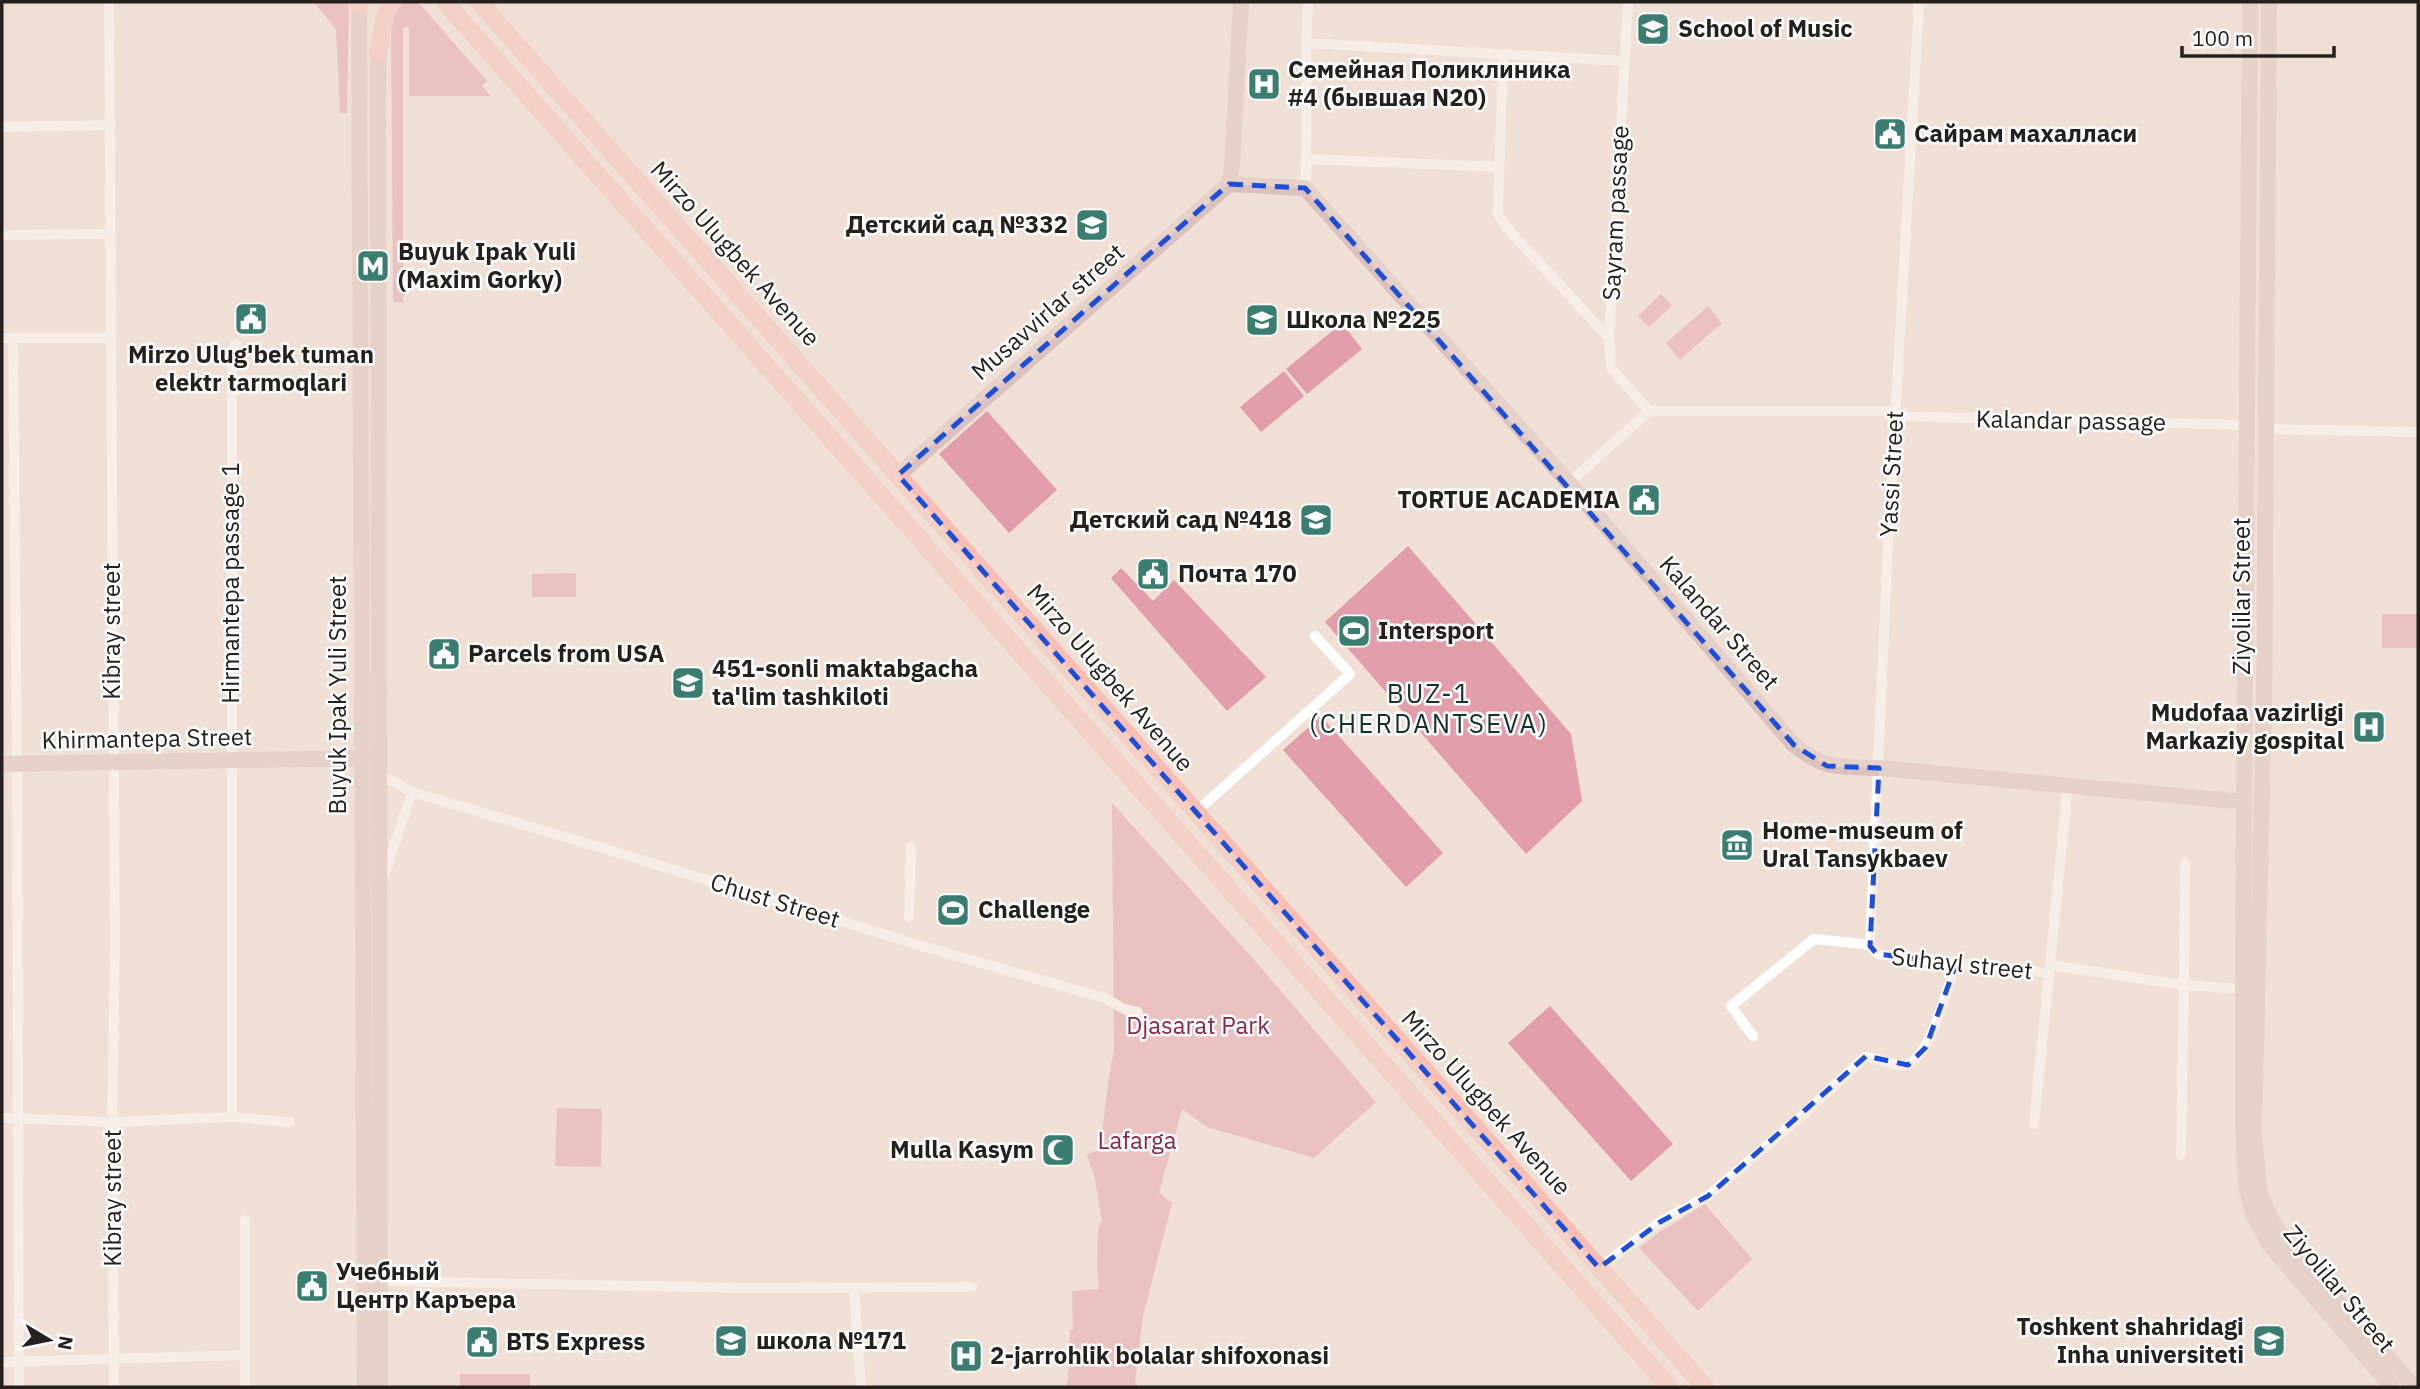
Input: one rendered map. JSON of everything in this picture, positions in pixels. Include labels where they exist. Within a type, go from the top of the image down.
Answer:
[{"type":"main road","name":"Buyuk Ipak Yuli Street","points":[[364,2],[378,53],[379,338],[379,889],[372,1281],[365,1387]]},
{"type":"main road","name":"Buyuk Ipak Yuli Street","points":[[364,2],[360,262],[362,758],[372,1281],[380,1387]]},
{"type":"main road","points":[[378,53],[385,16],[392,2]]},
{"type":"main road","name":"Mirzo Ulugbek Avenue","points":[[445,2],[1669,1387]]},
{"type":"main road","name":"Mirzo Ulugbek Avenue","points":[[479,2],[1705,1387]]},
{"type":"main road","points":[[489,2],[546,78]]},
{"type":"main road","points":[[1241,2],[1232,164],[1228,184],[1305,188]]},
{"type":"main road","name":"Ziyolilar Street","points":[[2250,2],[2244,802],[2251,952],[2254,1132],[2261,1200],[2273,1223],[2294,1252],[2414,1387]]},
{"type":"main road","name":"Ziyolilar Street","points":[[2269,2],[2262,801],[2251,952],[2243,989],[2244,1165],[2247,1194],[2263,1235],[2392,1387]]},
{"type":"main road","name":"Musavvirlar street","points":[[898,475],[1228,184]]},
{"type":"main road","name":"Kalandar Street","points":[[1305,188],[1569,482],[1794,745],[1810,757],[1827,765],[2068,784],[2244,802]]},
{"type":"main road","points":[[2249,217],[2269,217]]},
{"type":"main road","points":[[360,262],[365,257],[372,257],[378,267]]},
{"type":"main road","points":[[2246,510],[2264,510]]},
{"type":"main road","points":[[930,550],[950,534]]},
{"type":"main road","points":[[362,758],[379,761]]},
{"type":"main road","name":"Khirmаntepa Street","points":[[10,764],[362,758]]},
{"type":"main road","points":[[1599,1307],[1619,1290]]},
{"type":"street","name":"Kibray street","points":[[109,2],[115,944],[112,1122],[114,1387]]},
{"type":"street","points":[[1305,188],[1308,2]]},
{"type":"street","name":"Sayram passage","points":[[1628,2],[1609,338],[1612,368],[1649,411]]},
{"type":"street","name":"Yassi Street","points":[[1870,946],[1895,414],[1919,2]]},
{"type":"street","points":[[1306,43],[1624,61]]},
{"type":"street","points":[[1503,55],[1497,209],[1503,223],[1609,338]]},
{"type":"street","points":[[2,127],[111,122]]},
{"type":"street","points":[[1307,159],[1499,167]]},
{"type":"street","points":[[2,235],[111,234]]},
{"type":"street","points":[[19,1387],[10,764],[8,338],[110,338]]},
{"type":"street","name":"Hirmantepa passage 1","points":[[232,1117],[232,350],[236,344]]},
{"type":"street","points":[[1569,482],[1649,411]]},
{"type":"street","name":"Kalandar passage","points":[[1649,411],[1895,414],[2247,425]]},
{"type":"street","points":[[2266,429],[2418,432]]},
{"type":"street","points":[[1196,812],[1350,674],[1315,636]]},
{"type":"street","name":"Chust Street","points":[[379,761],[412,792],[922,946],[1105,998],[1124,1009],[1138,1012]]},
{"type":"street","name":"Suhayl street","points":[[2034,1124],[2068,784]]},
{"type":"street","points":[[379,889],[412,792]]},
{"type":"street","points":[[2244,802],[2262,801]]},
{"type":"street","points":[[909,917],[911,847]]},
{"type":"street","points":[[2181,1155],[2185,863]]},
{"type":"street","name":"Suhayl street","points":[[1754,1036],[1731,1006],[1814,939],[1870,946],[1878,954],[1956,964],[2050,969],[2184,985],[2243,989]]},
{"type":"street","points":[[1599,1268],[1660,1222],[1708,1196],[1804,1114],[1864,1057],[1901,1066],[1908,1065],[1926,1047],[1956,964]]},
{"type":"street","points":[[2,1118],[112,1122],[232,1117],[290,1122]]},
{"type":"street","points":[[245,1220],[245,1387]]},
{"type":"street","points":[[372,1281],[854,1288],[972,1287]]},
{"type":"street","points":[[854,1288],[861,1387]]},
{"type":"street","points":[[2,1362],[245,1355]]},
{"type":"highlighted area","points":[[1229,184],[1305,188],[1794,745],[1827,766],[1879,768],[1870,946],[1877,954],[1956,964],[1926,1047],[1908,1065],[1866,1056],[1708,1196],[1660,1222],[1599,1268],[898,475]]},
{"type":"green space","points":[[314,2],[349,2],[347,113],[340,113],[336,29]]},
{"type":"green space","points":[[403,2],[418,2],[487,81],[482,86],[491,96],[409,96],[409,27],[403,27],[403,302],[393,302],[391,20]]},
{"type":"green space","points":[[1661,294],[1672,306],[1649,327],[1638,316]]},
{"type":"green space","points":[[1708,306],[1722,323],[1680,360],[1666,343]]},
{"type":"green space","points":[[1342,323],[1362,349],[1307,394],[1286,369]]},
{"type":"green space","points":[[1284,371],[1304,396],[1261,432],[1240,407]]},
{"type":"green space","points":[[987,411],[1057,490],[1009,533],[939,454]]},
{"type":"green space","points":[[1408,546],[1571,734],[1582,801],[1526,854],[1325,622]]},
{"type":"green space","points":[[1121,568],[1153,601],[1174,580],[1266,677],[1227,711],[1111,578]]},
{"type":"green space","points":[[576,573],[576,597],[532,597],[532,574]]},
{"type":"green space","points":[[2382,614],[2418,614],[2418,648],[2382,648]]},
{"type":"green space","points":[[1321,716],[1443,853],[1406,887],[1283,750]]},
{"type":"green space","name":"Djasarat Park","points":[[1112,803],[1257,963],[1376,1102],[1314,1158],[1207,1127],[1182,1109],[1159,1193],[1172,1203],[1143,1316],[1135,1382],[1138,1387],[1065,1387],[1068,1380],[1070,1330],[1073,1329],[1072,1291],[1099,1289],[1098,1229],[1102,1220],[1094,1174],[1086,1154],[1100,1150],[1114,1049]]},
{"type":"green space","points":[[1550,1006],[1673,1144],[1631,1181],[1508,1043]]},
{"type":"green space","points":[[557,1108],[602,1109],[601,1167],[555,1166]]},
{"type":"green space","points":[[1705,1204],[1752,1259],[1698,1311],[1639,1248]]},
{"type":"green space","points":[[460,1374],[530,1374],[530,1387],[460,1387]]},
{"type":"place","name":"School of Music","points":[[1653,29]]},
{"type":"place","name":"Семейная Поликлиника #4 (бывшая N20)","points":[[1264,84]]},
{"type":"place","name":"Сайрам махалласи","points":[[1890,134]]},
{"type":"place","name":"Детский сад №332","points":[[1092,225]]},
{"type":"place","name":"Buyuk Ipak Yuli (Maxim Gorky)","points":[[373,266]]},
{"type":"place","name":"Mirzo Ulug'bek tuman elektr tarmoqlari","points":[[251,319]]},
{"type":"place","name":"Школа №225","points":[[1262,320]]},
{"type":"place","name":"TORTUE ACADEMIA","points":[[1644,500]]},
{"type":"place","name":"Детский сад №418","points":[[1316,520]]},
{"type":"place","name":"Почта 170","points":[[1153,574]]},
{"type":"place","name":"Intersport","points":[[1354,631]]},
{"type":"place","name":"Parcels from USA","points":[[444,654]]},
{"type":"place","name":"451-sonli maktabgacha ta'lim tashkiloti","points":[[688,683]]},
{"type":"place","name":"Mudofaa vazirligi Markaziy gospital","points":[[2369,727]]},
{"type":"place","name":"Home-museum of Ural Tansykbaev","points":[[1737,845]]},
{"type":"place","name":"Challenge","points":[[953,910]]},
{"type":"place","name":"Mulla Kasym","points":[[1058,1150]]},
{"type":"place","name":"Учебный Центр Каръера","points":[[312,1286]]},
{"type":"place","name":"школа №171","points":[[731,1341]]},
{"type":"place","name":"Toshkent shahridagi Inha universiteti","points":[[2269,1341]]},
{"type":"place","name":"BTS Express","points":[[482,1342]]},
{"type":"place","name":"2-jarrohlik bolalar shifoxonasi","points":[[966,1356]]},
{"type":"district","name":"BUZ-1 (CHERDANTSEVA)","points":[[1429,709]]},
{"type":"park label","name":"Lafarga","points":[[1137,1141]]}]
